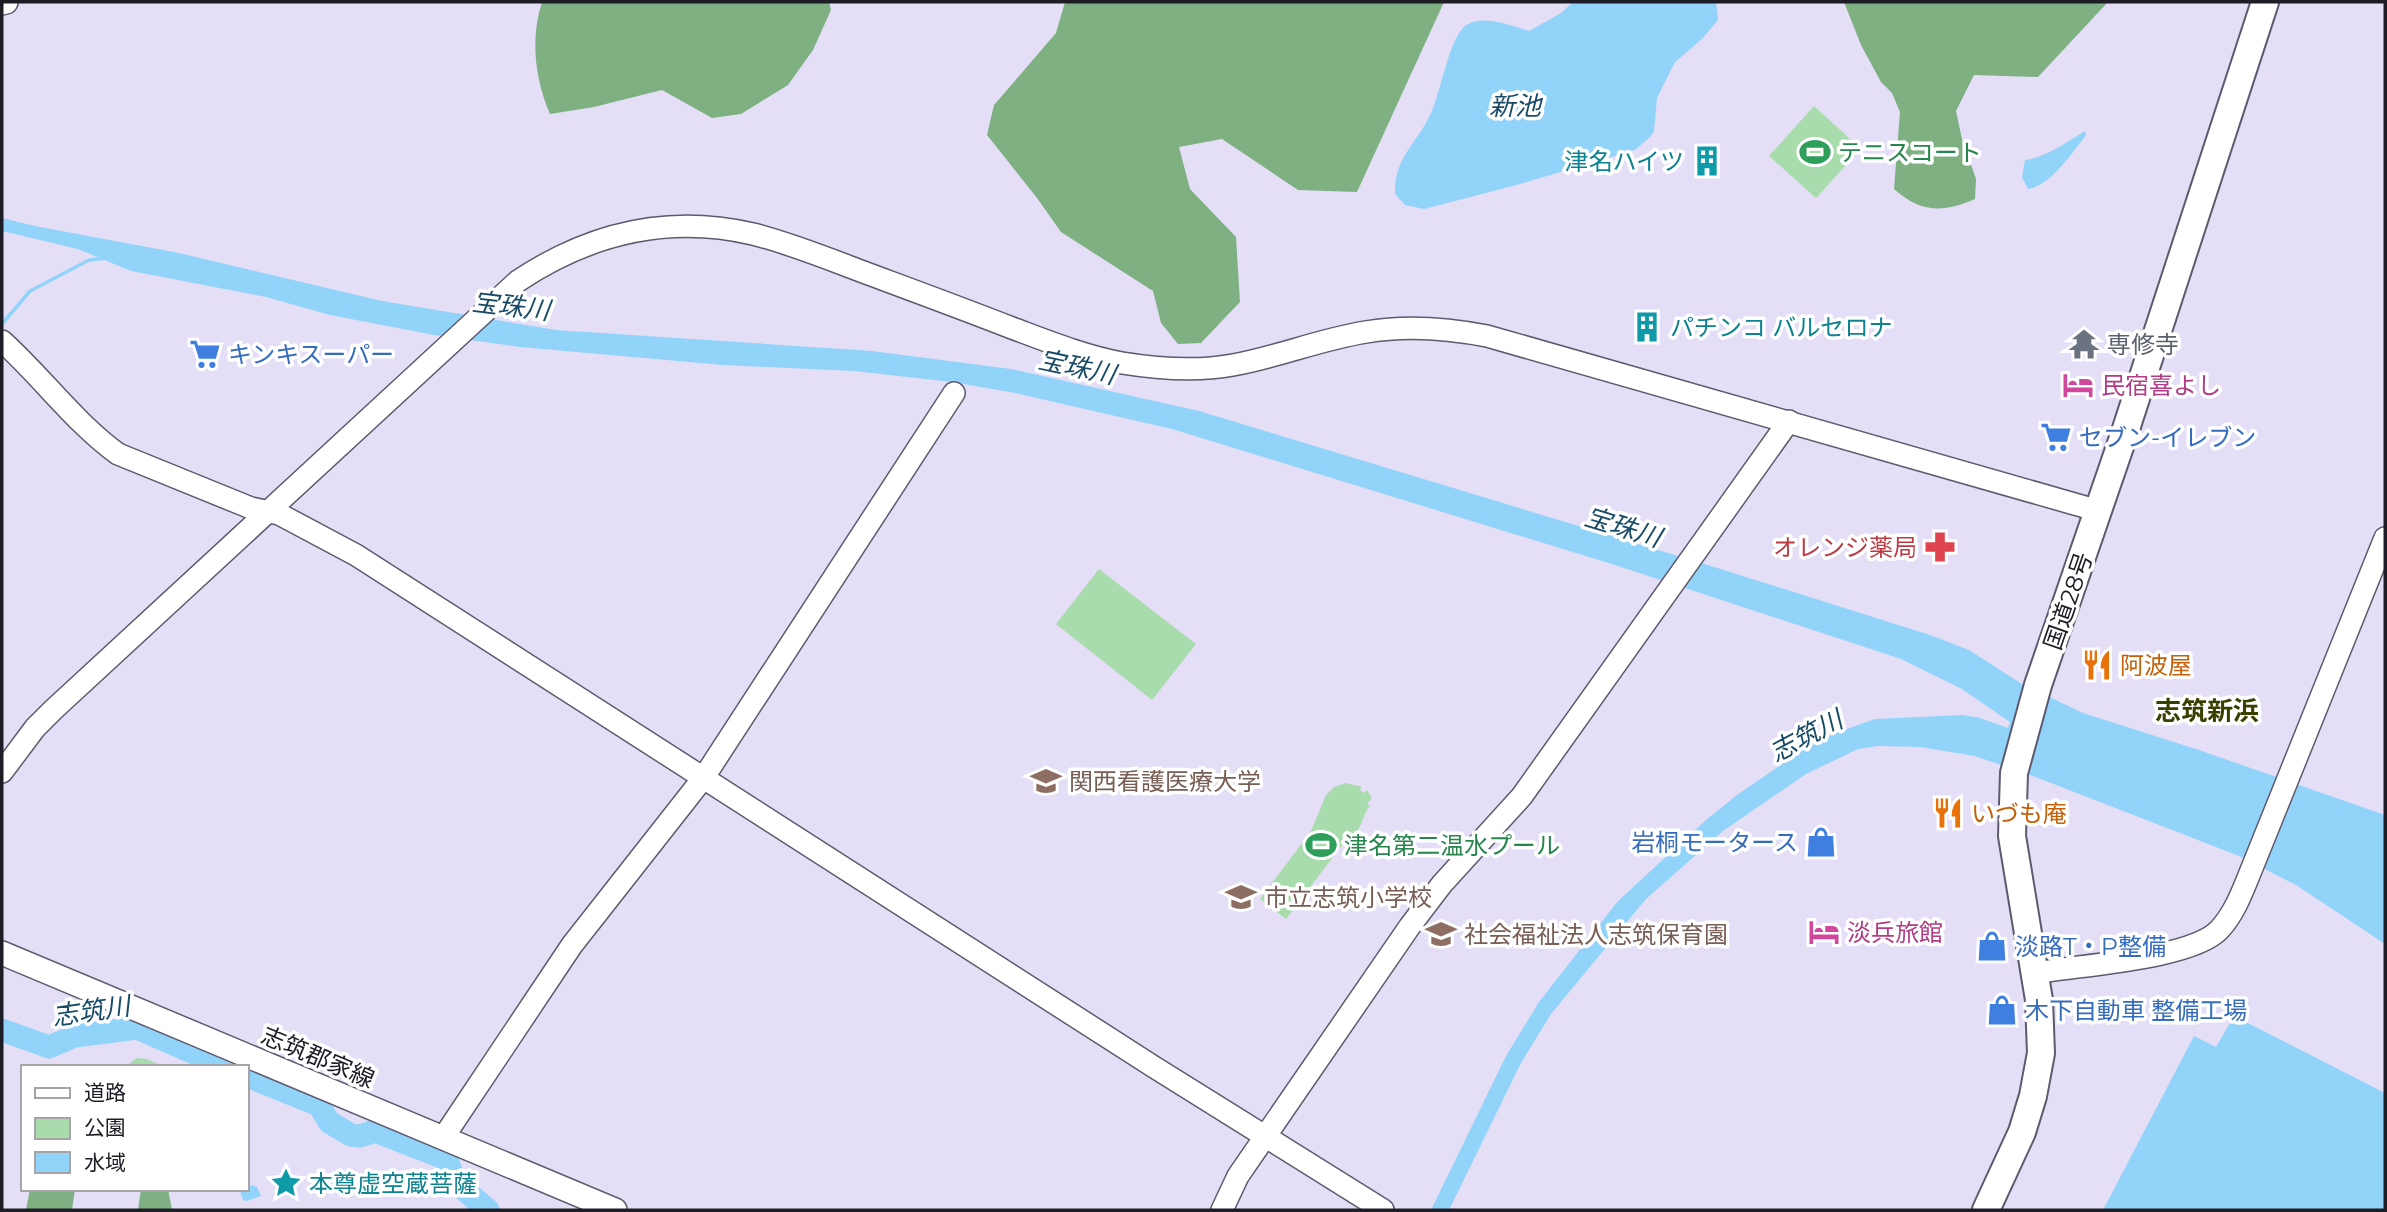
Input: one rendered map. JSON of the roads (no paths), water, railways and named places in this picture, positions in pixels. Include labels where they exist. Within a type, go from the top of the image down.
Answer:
[{"type":"highway","name":"国道28号","points":[[1986,1210],[2018,1144],[2037,1077],[2041,1031],[2036,973],[2012,836],[2014,774],[2037,690],[2099,511],[2266,2]]},
{"type":"main road","name":"志筑郡家線","points":[[2,953],[615,1210]]},
{"type":"street","points":[[2,772],[52,710],[518,282],[542,265],[596,240],[653,227],[719,227],[787,244],[1060,346],[1121,363],[1173,369],[1205,368],[1251,361],[1366,332],[1401,328],[1442,329],[1514,343],[2099,511]]},
{"type":"street","points":[[6,345],[36,372],[100,441],[118,454],[251,508],[268,511],[308,528],[356,555],[1264,1137],[1383,1210]]},
{"type":"street","points":[[443,1138],[572,945],[704,777],[954,393]]},
{"type":"street","points":[[1222,1210],[1238,1176],[1410,926],[1443,884],[1522,796],[1789,421]]},
{"type":"street","points":[[2036,973],[2174,952],[2206,940],[2217,932],[2233,912],[2252,868],[2385,538]]},
{"type":"water","name":"新池","points":[[1573,2],[1716,2],[1718,20],[1702,39],[1675,62],[1657,98],[1654,131],[1635,150],[1424,209],[1405,205],[1395,194],[1398,170],[1431,113],[1453,45],[1463,28],[1469,23],[1486,21],[1529,31],[1561,13]]},
{"type":"water","points":[[2085,131],[2086,135],[2060,167],[2044,182],[2028,189],[2022,177],[2025,160],[2048,153]]},
{"type":"water","points":[[2,218],[179,253],[382,301],[556,330],[872,351],[1011,369],[1199,411],[1711,566],[1930,635],[1969,650],[2022,684],[2083,713],[2385,815],[2385,944],[2296,885],[2239,856],[2033,776],[1975,756],[1920,747],[1877,746],[1858,749],[1806,774],[1723,831],[1646,899],[1551,1014],[1521,1063],[1449,1210],[1431,1210],[1506,1056],[1539,1002],[1618,901],[1707,819],[1804,749],[1838,732],[1875,719],[1963,715],[2008,728],[2010,722],[1962,689],[1901,659],[1615,565],[1172,429],[1015,393],[952,382],[854,371],[723,365],[520,347],[434,335],[330,315],[266,297],[131,271],[78,249],[2,231]]},
{"type":"water","points":[[2234,1016],[2385,1093],[2385,1210],[2103,1210],[2194,1036],[2216,1047]]},
{"type":"water","points":[[248,1187],[257,1187],[261,1196],[243,1200],[240,1191],[248,1191]]},
{"type":"waterway","points":[[2,324],[30,291],[89,260],[106,258]]},
{"type":"waterway","name":"志筑川","points":[[2,1030],[49,1047],[75,1036],[137,1028],[221,1065]]},
{"type":"waterway","name":"志筑川","points":[[248,1076],[319,1105],[329,1122],[351,1135],[360,1136],[375,1131],[447,1159],[454,1181],[488,1210]]},
{"type":"place","name":"テニスコート","points":[[1815,152]]},
{"type":"place","name":"津名ハイツ","points":[[1707,161]]},
{"type":"place","name":"パチンコ バルセロナ","points":[[1647,327]]},
{"type":"place","name":"専修寺","points":[[2084,344]]},
{"type":"place","name":"キンキスーパー","points":[[205,354]]},
{"type":"place","name":"民宿喜よし","points":[[2078,385]]},
{"type":"place","name":"セブン-イレブン","points":[[2056,437]]},
{"type":"place","name":"オレンジ薬局","points":[[1940,547]]},
{"type":"place","name":"阿波屋","points":[[2097,665]]},
{"type":"place","name":"関西看護医療大学","points":[[1046,781]]},
{"type":"place","name":"いづも庵","points":[[1948,813]]},
{"type":"place","name":"岩桐モータース","points":[[1821,842]]},
{"type":"place","name":"津名第二温水プール","points":[[1321,845]]},
{"type":"place","name":"市立志筑小学校","points":[[1241,897]]},
{"type":"place","name":"淡兵旅館","points":[[1824,932]]},
{"type":"place","name":"社会福祉法人志筑保育園","points":[[1441,934]]},
{"type":"place","name":"淡路T・P整備","points":[[1992,946]]},
{"type":"place","name":"木下自動車 整備工場","points":[[2002,1010]]},
{"type":"place","name":"本尊虚空蔵菩薩","points":[[286,1183]]},
{"type":"district","name":"志筑新浜","points":[[2207,711]]},
{"type":"water label","name":"宝珠川","points":[[511,306]]},
{"type":"water label","name":"宝珠川","points":[[1077,367]]},
{"type":"water label","name":"宝珠川","points":[[1623,527]]}]
